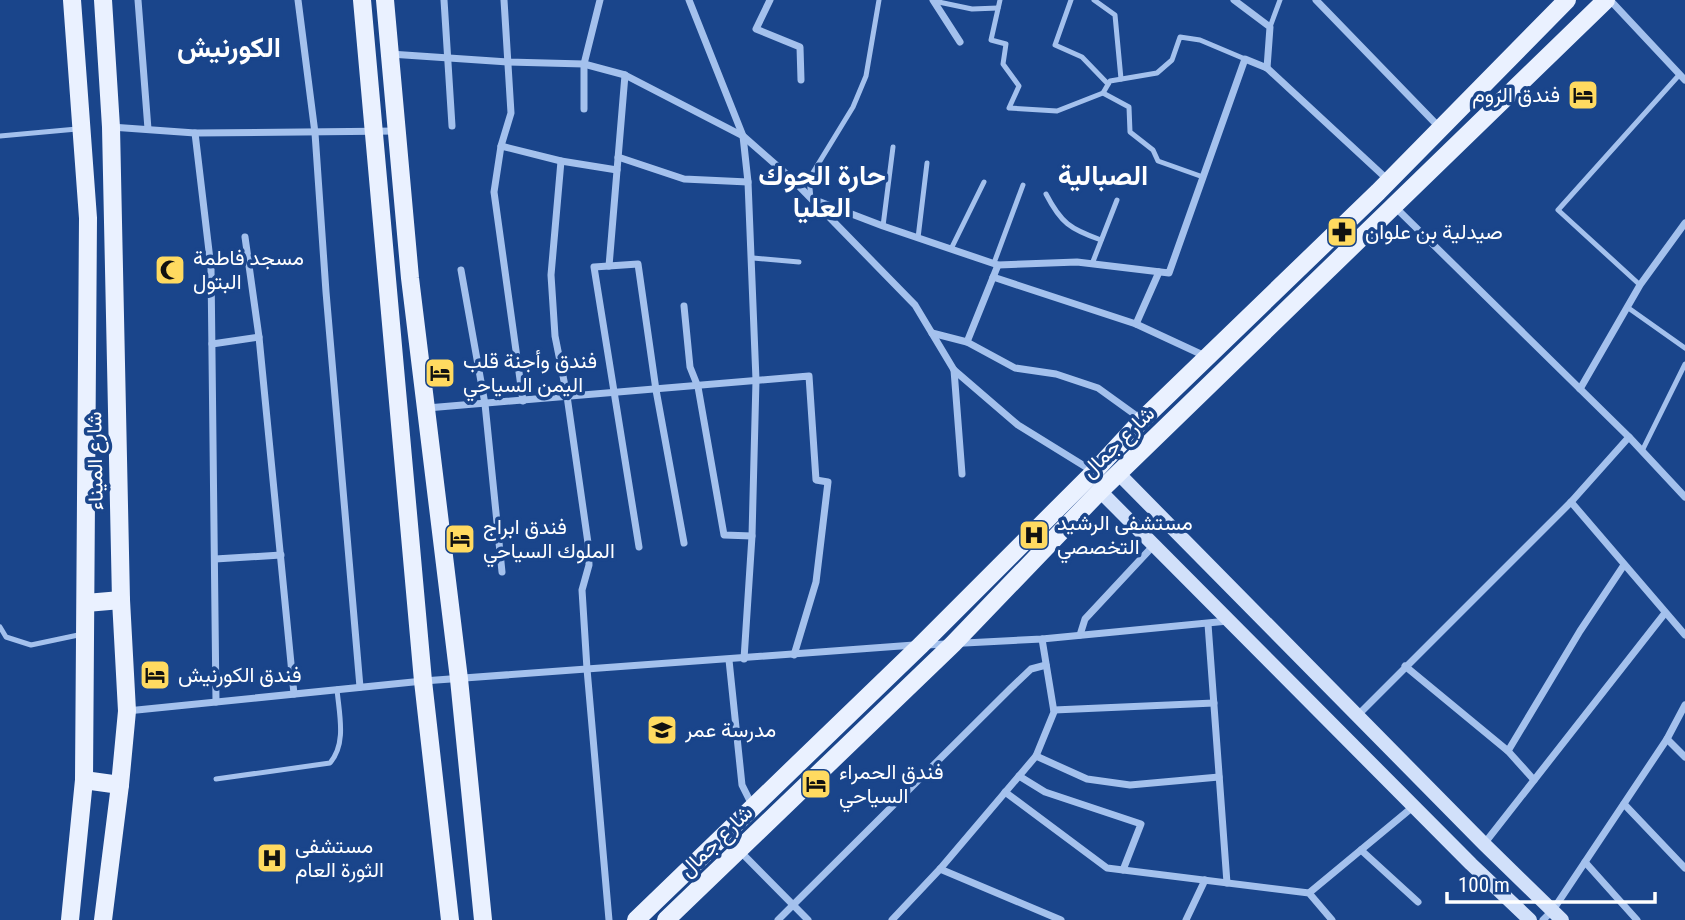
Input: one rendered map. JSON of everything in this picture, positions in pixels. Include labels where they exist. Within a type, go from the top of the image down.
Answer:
[{"type":"main road","points":[[70,920],[84,780],[88,218],[72,0]]},
{"type":"main road","name":"شارع الميناء","points":[[103,0],[111,127],[121,600],[127,711],[103,920]]},
{"type":"main road","points":[[362,0],[423,681],[450,920]]},
{"type":"main road","points":[[385,0],[410,278],[459,679],[484,920]]},
{"type":"main road","name":"شارع جمال","points":[[636,920],[922,645],[1142,420],[1383,186],[1567,0]]},
{"type":"main road","name":"شارع جمال","points":[[666,920],[953,644],[1118,473],[1608,0]]},
{"type":"main road","points":[[80,128],[111,127]]},
{"type":"main road","points":[[1383,186],[1394,206]]},
{"type":"main road","points":[[86,603],[121,600]]},
{"type":"main road","points":[[84,780],[120,785]]},
{"type":"street","points":[[138,0],[148,130]]},
{"type":"street","points":[[298,0],[315,133],[360,687]]},
{"type":"street","points":[[444,0],[452,126]]},
{"type":"street","points":[[504,0],[512,113],[501,146],[494,192],[523,401]]},
{"type":"street","points":[[584,109],[584,64],[600,0]]},
{"type":"street","points":[[689,0],[743,136],[748,182],[756,380],[752,536],[744,659]]},
{"type":"street","points":[[770,0],[756,29],[800,47],[801,80]]},
{"type":"street","points":[[1234,0],[1270,27],[1267,68]]},
{"type":"street","points":[[1317,0],[1440,128]]},
{"type":"street","points":[[1608,0],[1682,77]]},
{"type":"street","points":[[933,1],[960,42]]},
{"type":"street","points":[[390,54],[584,64],[625,75],[743,136],[811,198],[915,305],[954,370],[1018,425],[1094,472]]},
{"type":"street","points":[[811,198],[883,226],[996,264],[1077,262],[1169,274],[1245,59],[1267,68],[1383,186]]},
{"type":"street","points":[[609,266],[625,75]]},
{"type":"street","points":[[111,127],[195,133],[397,131]]},
{"type":"street","points":[[195,133],[211,268],[216,702]]},
{"type":"street","points":[[501,146],[561,161],[617,170]]},
{"type":"street","points":[[618,157],[684,179],[748,182]]},
{"type":"street","points":[[561,161],[551,275],[555,336],[567,396],[588,542],[589,565],[582,590],[609,920]]},
{"type":"street","points":[[1394,206],[1629,437],[1685,497]]},
{"type":"street","points":[[1580,389],[1640,285],[1685,223]]},
{"type":"street","points":[[245,237],[258,337],[294,694]]},
{"type":"street","points":[[639,547],[594,267],[638,264],[656,390],[684,543]]},
{"type":"street","points":[[967,342],[996,264]]},
{"type":"street","points":[[461,270],[485,404],[502,572]]},
{"type":"street","points":[[1136,324],[1159,272]]},
{"type":"street","points":[[993,278],[1136,324],[1207,357]]},
{"type":"street","points":[[684,306],[690,367],[698,387],[724,535],[752,536]]},
{"type":"street","points":[[932,333],[967,342],[1014,369],[1056,374],[1098,388],[1142,420]]},
{"type":"street","points":[[212,344],[258,337]]},
{"type":"street","points":[[954,370],[962,474]]},
{"type":"street","points":[[426,408],[809,376],[816,480],[828,482],[817,582],[794,655]]},
{"type":"street","points":[[1358,715],[1571,502],[1629,437]]},
{"type":"street","points":[[1118,473],[1553,917],[1585,862],[1667,739],[1685,705]]},
{"type":"street","points":[[1100,491],[1530,920]]},
{"type":"street","points":[[1571,502],[1685,635]]},
{"type":"street","points":[[1080,635],[1084,620],[1154,545]]},
{"type":"street","points":[[215,559],[281,555]]},
{"type":"street","points":[[1508,751],[1580,631],[1625,565]]},
{"type":"street","points":[[1484,845],[1665,613]]},
{"type":"street","points":[[127,711],[423,681],[922,645],[1042,639],[1230,620]]},
{"type":"street","points":[[1208,624],[1227,883]]},
{"type":"street","points":[[892,920],[940,869],[1036,756],[1054,710],[1042,639]]},
{"type":"street","points":[[729,660],[742,785],[754,808]]},
{"type":"street","points":[[778,920],[1001,697],[1031,669],[1046,665]]},
{"type":"street","points":[[1405,666],[1508,751],[1534,780]]},
{"type":"street","points":[[1054,710],[1213,703]]},
{"type":"street","points":[[1667,739],[1685,757]]},
{"type":"street","points":[[1036,756],[1087,779],[1130,785],[1219,777]]},
{"type":"street","points":[[1019,776],[1045,792],[1141,824],[1123,870]]},
{"type":"street","points":[[1005,792],[1107,868],[1309,893],[1332,920]]},
{"type":"street","points":[[1624,804],[1685,868]]},
{"type":"street","points":[[1309,893],[1414,806]]},
{"type":"street","points":[[725,836],[808,920]]},
{"type":"street","points":[[1361,850],[1418,902]]},
{"type":"street","points":[[1585,862],[1637,920]]},
{"type":"street","points":[[940,869],[1061,920]]},
{"type":"street","points":[[1186,920],[1205,880]]},
{"type":"lane","points":[[811,198],[809,179],[853,107],[866,76],[879,0]]},
{"type":"lane","points":[[1000,0],[991,40],[1006,44],[1003,64],[1019,86],[1009,108],[1057,111],[1103,93],[1110,81],[1157,74],[1172,60],[1180,37],[1200,40],[1245,59]]},
{"type":"lane","points":[[1071,0],[1055,45],[1082,57],[1108,84]]},
{"type":"lane","points":[[1094,0],[1115,15],[1121,79]]},
{"type":"lane","points":[[1270,27],[1280,0]]},
{"type":"lane","points":[[933,1],[972,9],[998,8]]},
{"type":"lane","points":[[1640,285],[1558,210],[1682,77]]},
{"type":"lane","points":[[1103,93],[1129,107],[1130,132],[1153,150],[1158,161],[1203,177]]},
{"type":"lane","points":[[0,136],[80,128]]},
{"type":"lane","points":[[883,226],[893,147]]},
{"type":"lane","points":[[918,238],[927,163]]},
{"type":"lane","points":[[951,249],[984,182]]},
{"type":"lane","points":[[996,264],[1023,185]]},
{"type":"lane","points":[[1046,194],[1057,216],[1077,232],[1101,240]]},
{"type":"lane","points":[[1092,264],[1117,200]]},
{"type":"lane","points":[[753,258],[799,262]]},
{"type":"lane","points":[[1627,307],[1685,348]]},
{"type":"lane","points":[[1642,451],[1685,364]]},
{"type":"lane","points":[[0,627],[3,637],[31,645],[86,633]]},
{"type":"lane","points":[[216,779],[330,763],[337,755],[341,743],[337,690]]},
{"type":"place","name":"فندق الروم","points":[[1583,95]]},
{"type":"place","name":"صيدلية بن علوان","points":[[1342,232]]},
{"type":"place","name":"مسجد فاطمة البتول","points":[[170,270]]},
{"type":"place","name":"فندق وأجنة قلب اليمن السياحي","points":[[440,373]]},
{"type":"place","name":"مستشفى الرشيد التخصصي","points":[[1034,535]]},
{"type":"place","name":"فندق ابراج الملوك السياحي","points":[[460,539]]},
{"type":"place","name":"فندق الكورنيش","points":[[155,675]]},
{"type":"place","name":"مدرسة عمر","points":[[662,730]]},
{"type":"place","name":"فندق الحمراء السياحي","points":[[816,784]]},
{"type":"place","name":"مستشفى الثورة العام","points":[[272,858]]},
{"type":"district","name":"الكورنيش","points":[[229,47]]},
{"type":"district","name":"الصبالية","points":[[1103,175]]},
{"type":"district","name":"حارة الحوك العليا","points":[[822,191]]}]
